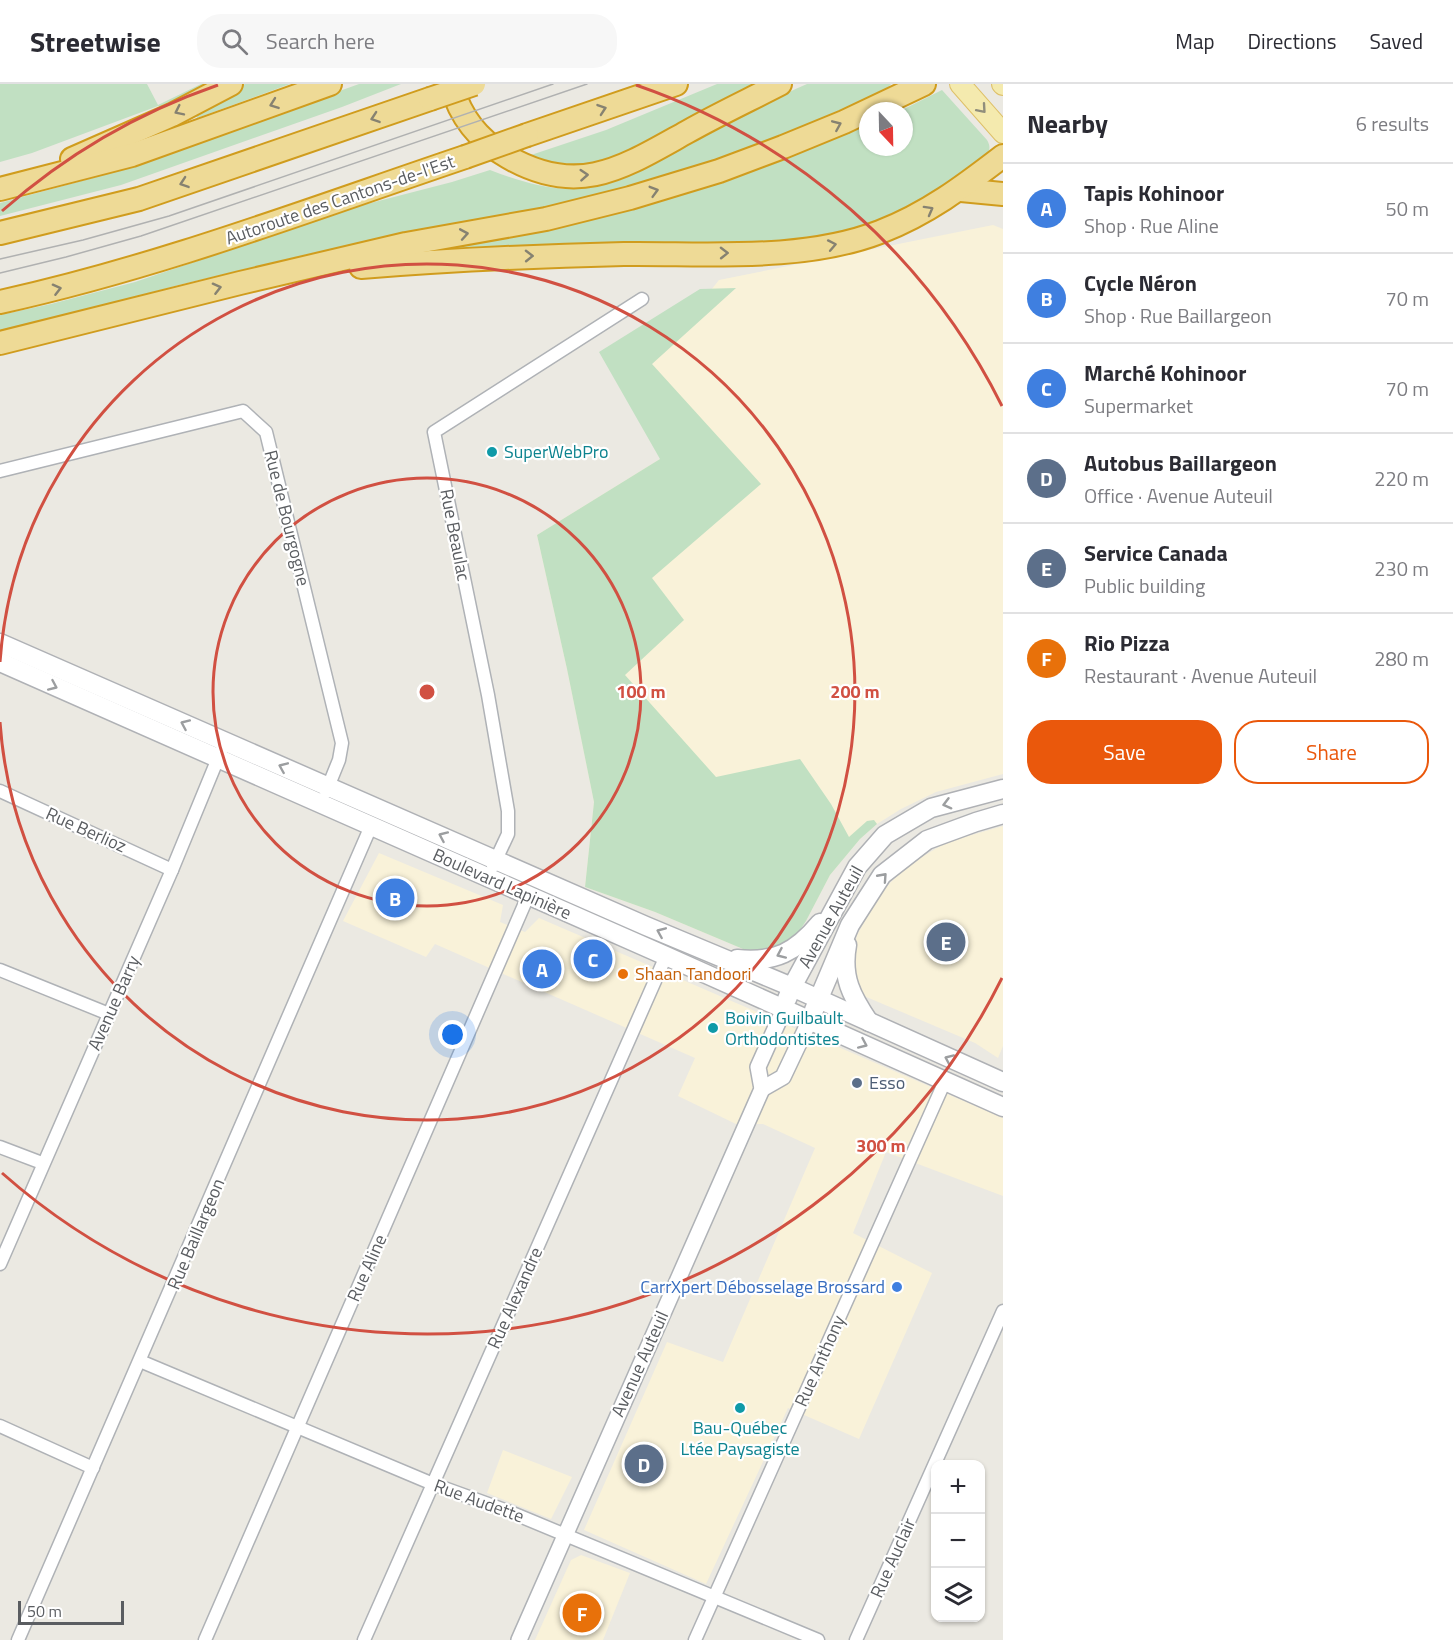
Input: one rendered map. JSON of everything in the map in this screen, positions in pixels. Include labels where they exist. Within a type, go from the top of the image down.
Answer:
[{"type":"highway","points":[[2,189],[172,115],[231,84]]},
{"type":"highway","points":[[2,189],[132,155],[330,84]]},
{"type":"highway","points":[[451,84],[455,99],[466,121],[476,134],[495,149],[515,161],[540,171],[579,176],[601,174],[632,163],[780,84]]},
{"type":"highway","points":[[0,233],[73,217],[139,199],[474,84]]},
{"type":"highway","name":"Autoroute des Cantons-de-l'Est","points":[[0,302],[153,263],[676,84]]},
{"type":"highway","points":[[0,343],[406,244],[557,216],[680,184],[803,139],[924,84]]},
{"type":"highway","points":[[291,272],[473,258],[803,250],[848,242],[922,214],[961,190],[1003,156]]},
{"type":"highway","points":[[961,190],[1003,194]]},
{"type":"main road","points":[[960,84],[1003,134]]},
{"type":"main road","name":"Boulevard Lapinière","points":[[0,643],[221,750],[321,804],[1003,1107]]},
{"type":"main road","name":"Boulevard Lapinière","points":[[0,662],[221,750],[328,786],[715,956],[792,987],[1003,1082]]},
{"type":"main road","name":"Avenue Auteuil","points":[[784,1009],[792,987],[857,867],[885,836],[931,808],[1003,789]]},
{"type":"main road","name":"Avenue Auteuil","points":[[810,1020],[850,925],[882,875],[927,840],[1003,814]]},
{"type":"main road","points":[[715,956],[756,961],[780,955],[810,935],[838,901]]},
{"type":"main road","points":[[850,925],[845,955],[848,980],[851,994],[870,1024]]},
{"type":"street","name":"Rue Beaulac","points":[[488,878],[509,829],[508,811],[488,695],[434,432],[642,299]]},
{"type":"street","name":"Rue de Bourgogne","points":[[0,471],[243,411],[266,432],[342,743],[341,755],[321,804]]},
{"type":"street","name":"Avenue Barry","points":[[0,1263],[172,870],[221,750]]},
{"type":"street","name":"Rue Berlioz","points":[[0,791],[172,870]]},
{"type":"street","name":"Rue Baillargeon","points":[[18,1640],[371,826]]},
{"type":"street","name":"Rue Aline","points":[[205,1640],[528,896]]},
{"type":"street","name":"Rue Alexandre","points":[[364,1640],[666,956]]},
{"type":"street","points":[[0,970],[109,1014]]},
{"type":"street","name":"Avenue Auteuil","points":[[519,1640],[762,1089],[758,1067],[784,1009]]},
{"type":"street","name":"Avenue Auteuil","points":[[762,1089],[783,1077],[810,1020]]},
{"type":"street","name":"Rue Anthony","points":[[695,1640],[945,1081]]},
{"type":"street","points":[[0,1147],[42,1163]]},
{"type":"street","name":"Rue Auclair","points":[[856,1640],[1003,1311]]},
{"type":"street","name":"Rue Audette","points":[[140,1361],[433,1484],[510,1512],[818,1640]]},
{"type":"street","points":[[0,1426],[93,1468]]},
{"type":"shaded area","points":[[993,225],[1003,229],[1003,774],[936,792],[877,824],[860,839],[830,875],[806,921],[791,939],[743,949],[655,912],[585,887],[594,802],[537,535],[660,459],[652,364],[719,280]]},
{"type":"shaded area","points":[[1003,826],[1003,1046],[998,1058],[975,1043],[864,996],[852,965],[857,935],[881,892],[907,866],[947,842]]},
{"type":"shaded area","points":[[379,853],[503,905],[500,922],[525,932],[539,918],[1003,1118],[1003,1196],[886,1152],[853,1233],[932,1273],[859,1439],[788,1408],[706,1584],[584,1530],[667,1342],[723,1362],[815,1148],[763,1124],[736,1124],[678,1096],[695,1058],[435,944],[426,957],[343,921]]},
{"type":"shaded area","points":[[503,1450],[572,1477],[551,1519],[487,1493]]},
{"type":"shaded area","points":[[581,1555],[630,1573],[603,1640],[535,1640],[571,1560]]},
{"type":"green space","points":[[0,84],[147,84],[158,105],[201,84],[211,84],[166,107],[158,106],[32,153],[0,162]]},
{"type":"green space","points":[[245,84],[290,84],[197,118],[194,111]]},
{"type":"green space","points":[[359,84],[401,84],[121,185],[0,216],[0,203],[111,173]]},
{"type":"green space","points":[[717,84],[761,84],[622,157],[570,168],[525,157],[606,130]]},
{"type":"green space","points":[[807,84],[891,84],[871,99],[859,102],[859,104],[750,150],[607,195],[520,214],[413,232],[313,253],[179,285],[0,333],[0,315],[135,282],[363,205],[490,170],[521,181],[553,188],[575,189],[605,184],[648,166],[762,105]]},
{"type":"green space","points":[[942,90],[987,140],[988,153],[932,195],[878,223],[811,241],[454,253],[453,244],[758,168],[859,128],[859,156],[913,156],[913,104]]},
{"type":"green space","points":[[736,288],[652,364],[761,484],[652,578],[684,620],[625,675],[716,777],[800,759],[831,804],[849,837],[867,821],[874,820],[877,824],[860,839],[830,875],[798,933],[785,943],[767,950],[750,951],[655,912],[585,887],[594,802],[537,535],[660,459],[599,352],[700,289]]},
{"type":"tram line","points":[[0,259],[83,240],[169,216],[553,84]]},
{"type":"tram line","points":[[0,273],[141,236],[587,84]]},
{"type":"place","name":"SuperWebPro","points":[[492,452]]},
{"type":"place","name":"Cycle Néron","points":[[395,898]]},
{"type":"place","name":"Service Canada","points":[[946,942]]},
{"type":"place","name":"Marché Kohinoor","points":[[593,959]]},
{"type":"place","name":"Tapis Kohinoor","points":[[542,969]]},
{"type":"place","name":"Shaan Tandoori","points":[[623,974]]},
{"type":"place","name":"Boivin Guilbault Orthodontistes","points":[[713,1028]]},
{"type":"place","name":"Esso","points":[[857,1083]]},
{"type":"place","name":"CarrXpert Débosselage Brossard","points":[[897,1287]]},
{"type":"place","name":"Bau-Québec Ltée Paysagiste","points":[[740,1408]]},
{"type":"place","name":"Autobus Baillargeon","points":[[644,1464]]},
{"type":"place","name":"Rio Pizza","points":[[582,1613]]}]
